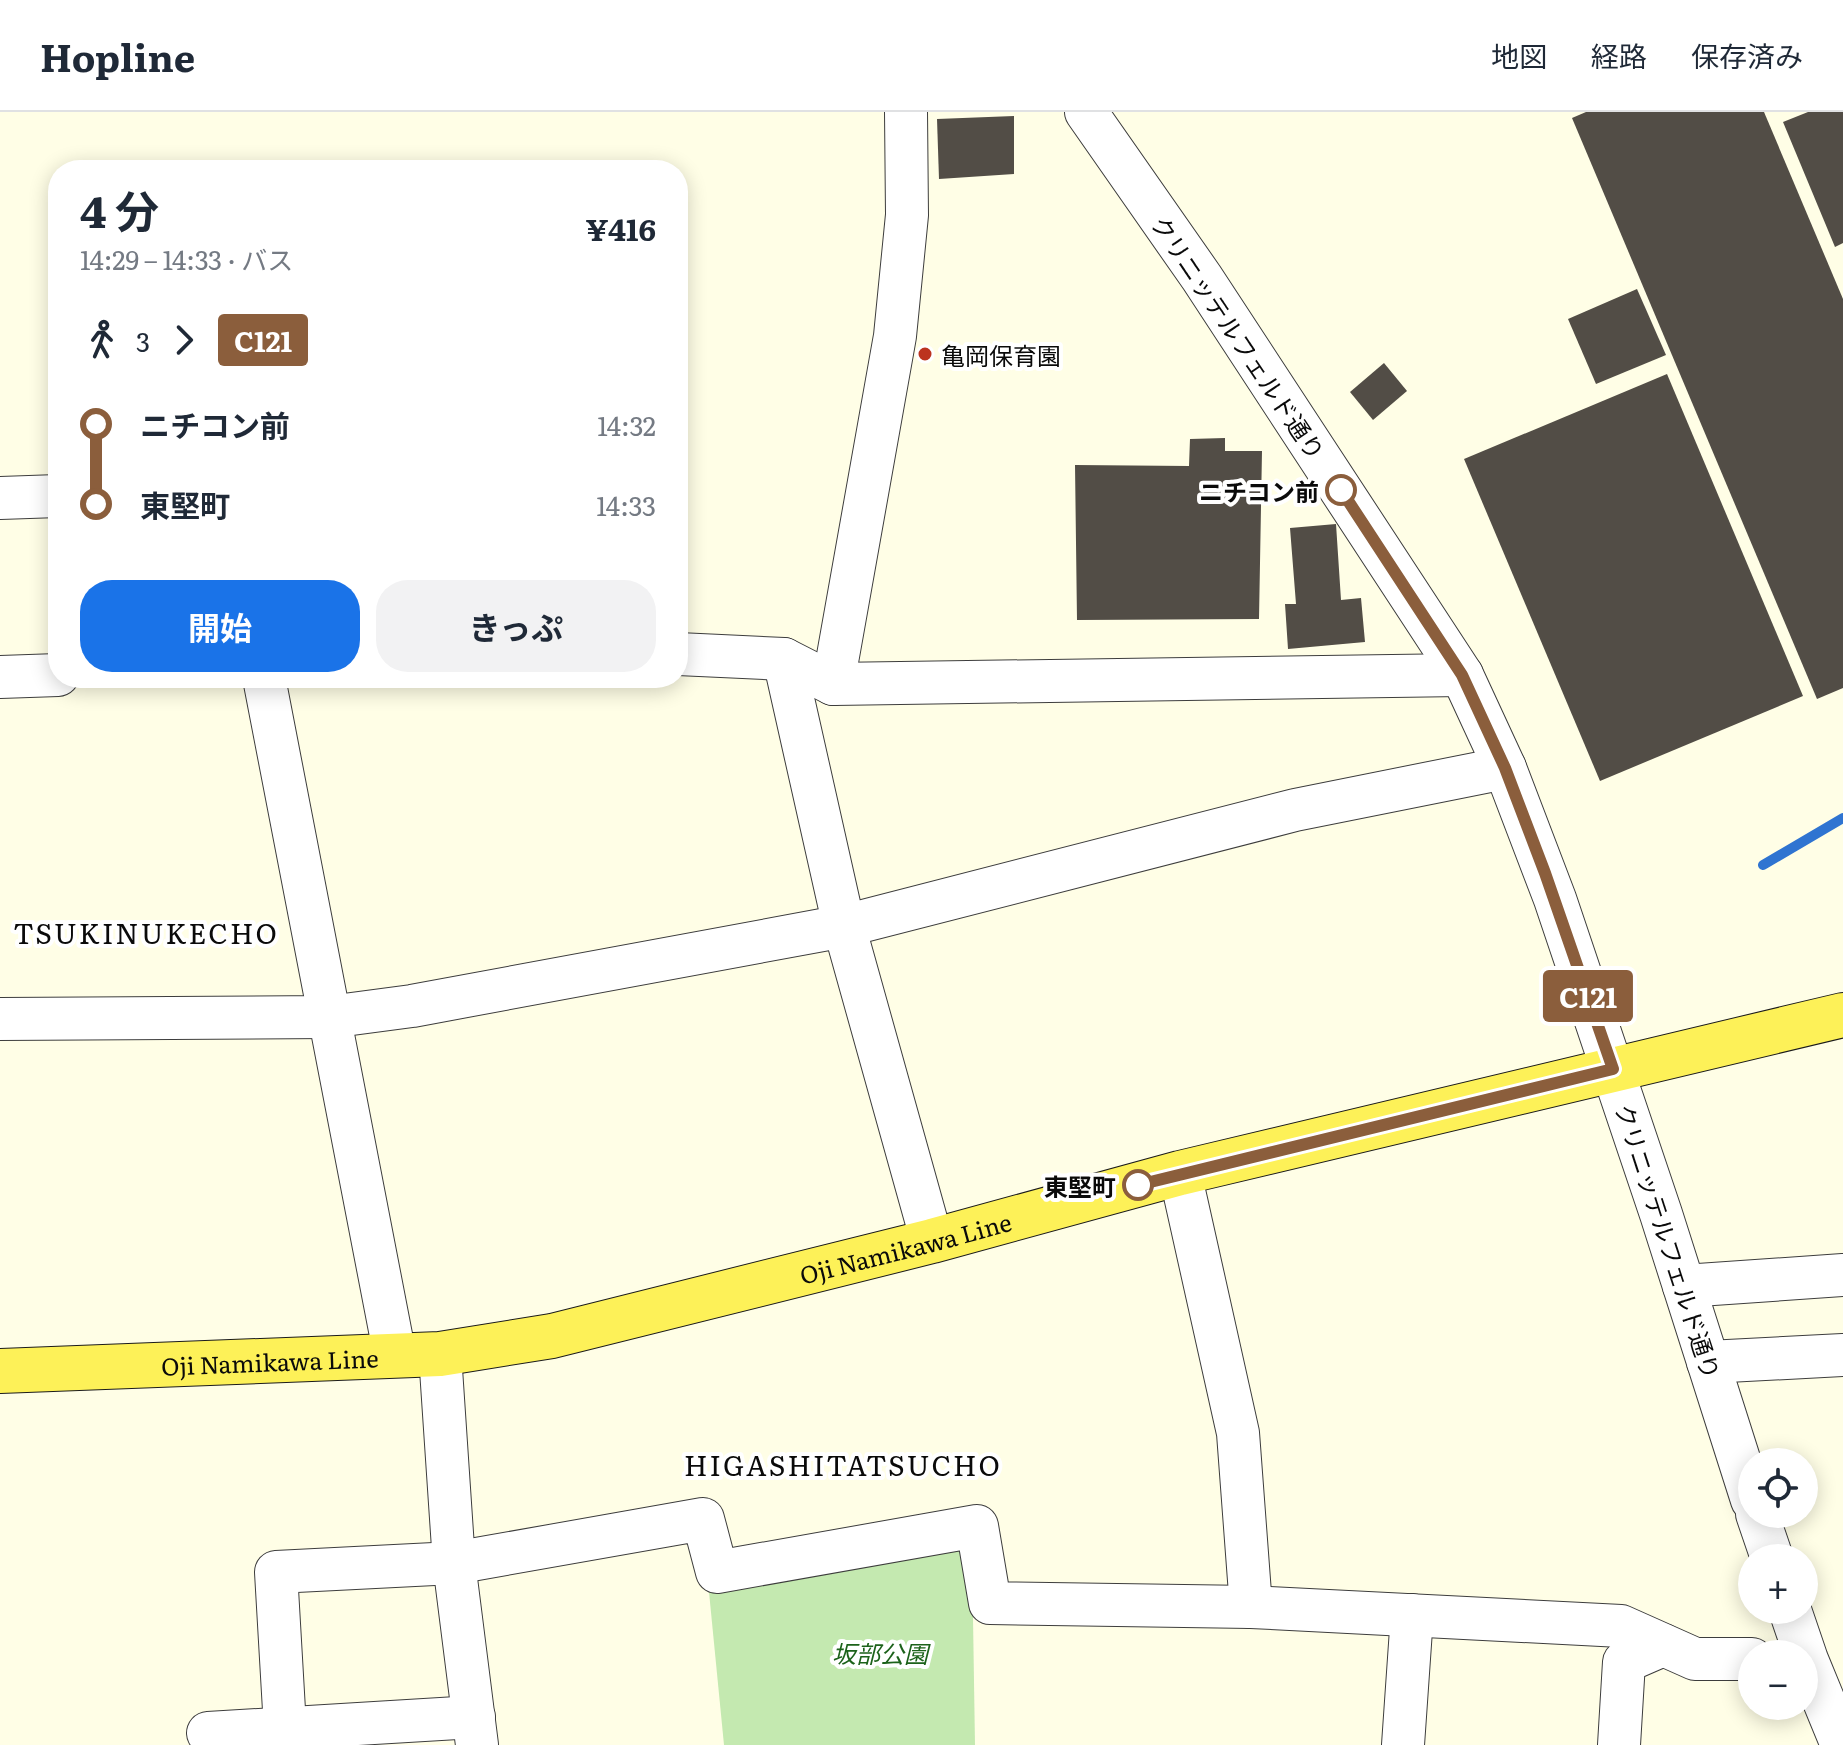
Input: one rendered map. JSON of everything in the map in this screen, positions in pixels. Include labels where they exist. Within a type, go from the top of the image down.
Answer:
[{"type":"main road","name":"Oji Namikawa Line","points":[[0,1371],[440,1354],[552,1336],[932,1241],[1180,1173],[1843,1015]]},
{"type":"street","points":[[833,684],[895,336],[907,215],[906,112]]},
{"type":"street","name":"クリニッテルフェルド通り","points":[[1086,112],[1202,278],[1462,675],[1505,768],[1555,899],[1738,1456]]},
{"type":"street","points":[[0,498],[48,496]]},
{"type":"street","points":[[688,654],[784,659],[833,684],[1462,675]]},
{"type":"street","points":[[784,659],[844,926],[932,1241]]},
{"type":"street","points":[[0,677],[48,675]]},
{"type":"street","points":[[266,688],[395,1356]]},
{"type":"street","points":[[0,1019],[329,1017],[412,1006],[844,926],[1295,810],[1505,768]]},
{"type":"street","points":[[1180,1173],[1238,1433],[1251,1607]]},
{"type":"street","points":[[1684,1286],[1843,1275]]},
{"type":"street","points":[[208,1733],[285,1737],[476,1731],[454,1563],[440,1354]]},
{"type":"street","points":[[1708,1362],[1843,1355]]},
{"type":"street","points":[[285,1737],[276,1572],[454,1563],[703,1519],[717,1572],[977,1526],[990,1603],[1251,1607],[1621,1626],[1695,1659],[1738,1659]]},
{"type":"street","points":[[1403,1745],[1412,1615]]},
{"type":"street","points":[[1619,1745],[1624,1662],[1663,1645]]},
{"type":"street","points":[[1818,1688],[1842,1745]]},
{"type":"green space","name":"坂部公園","points":[[953,1544],[972,1554],[975,1745],[724,1745],[709,1592]]},
{"type":"building","points":[[1586,112],[1764,112],[1843,299],[1843,688],[1817,699],[1572,118]]},
{"type":"building","points":[[1808,112],[1843,112],[1843,243],[1835,247],[1783,122]]},
{"type":"building","points":[[1014,116],[1014,174],[939,179],[937,119]]},
{"type":"building","points":[[1637,289],[1666,355],[1596,384],[1568,319]]},
{"type":"building","points":[[1384,363],[1407,391],[1373,420],[1350,392]]},
{"type":"building","points":[[1667,374],[1803,696],[1600,781],[1464,459]]},
{"type":"building","points":[[1225,438],[1225,451],[1262,451],[1259,619],[1077,620],[1075,465],[1189,466],[1190,439]]},
{"type":"building","points":[[1336,524],[1341,600],[1361,598],[1365,642],[1288,649],[1285,604],[1296,604],[1290,528]]},
{"type":"waterway","points":[[1763,865],[1843,818]]},
{"type":"bus line","name":"C121","points":[[1138,1185],[1613,1069],[1555,899],[1505,768],[1462,675],[1341,490]]},
{"type":"place","name":"亀岡保育園","points":[[925,354]]},
{"type":"place","name":"ニチコン前","points":[[1341,490]]},
{"type":"place","name":"東堅町","points":[[1138,1185]]},
{"type":"district","name":"TSUKINUKECHO","points":[[146,932]]},
{"type":"district","name":"HIGASHITATSUCHO","points":[[843,1464]]}]
